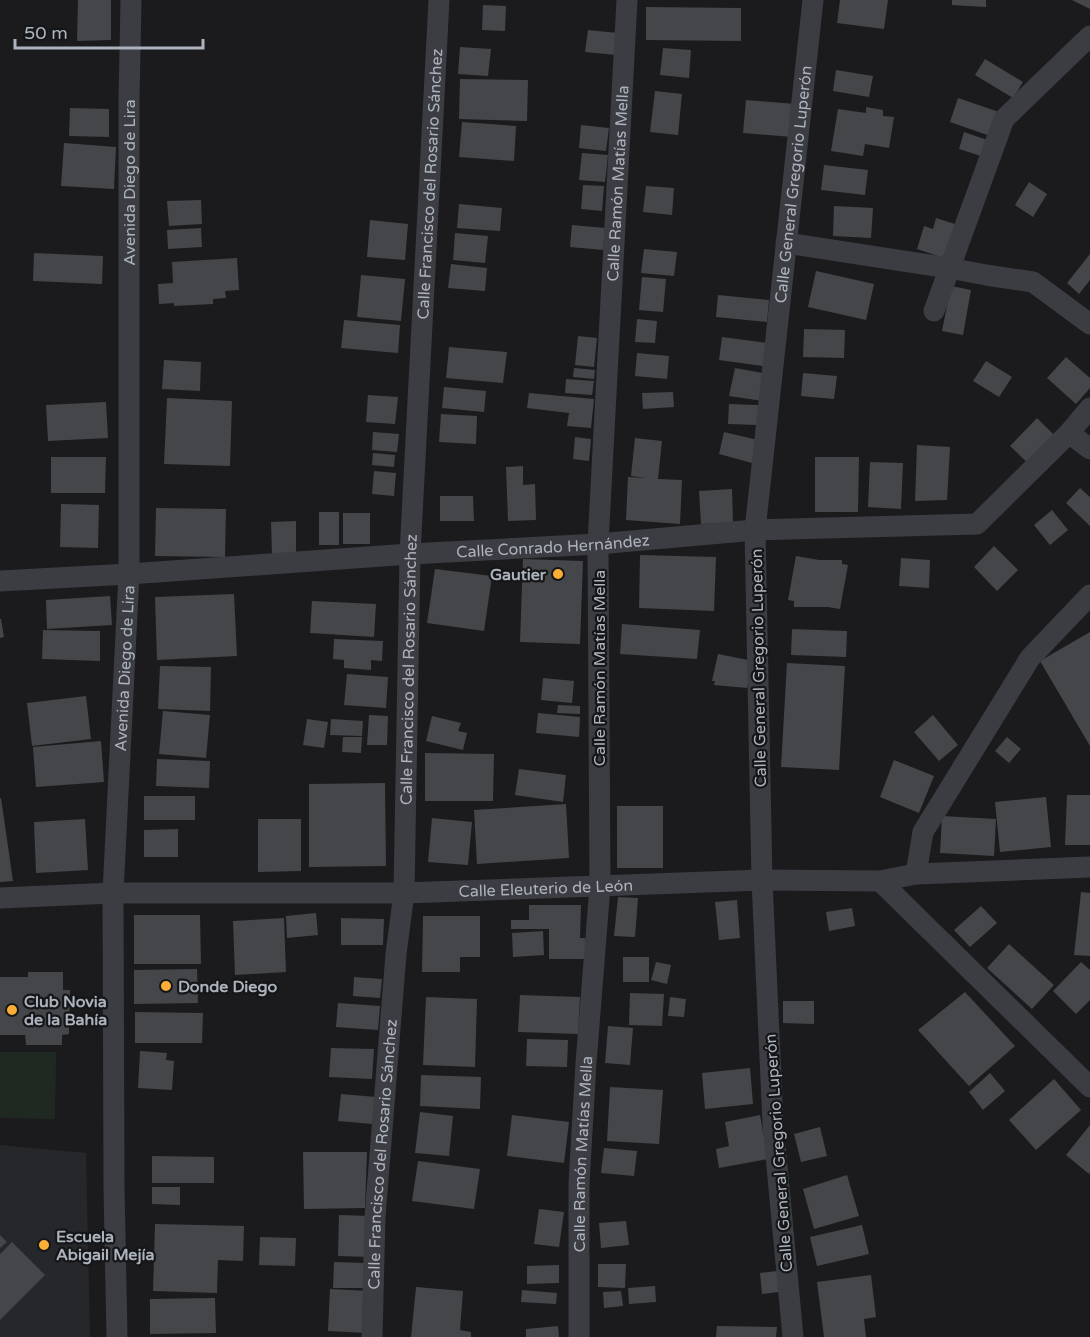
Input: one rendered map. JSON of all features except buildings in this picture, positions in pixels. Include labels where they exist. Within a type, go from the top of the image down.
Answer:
[{"type":"street","name":"Avenida Diego de Lira","points":[[117,1337],[113,892],[129,574],[131,0]]},
{"type":"street","name":"Calle Francisco del Rosario Sánchez","points":[[372,1337],[375,1217],[395,965],[404,893],[410,554],[439,0]]},
{"type":"street","name":"Calle Ramón Matías Mella","points":[[579,1337],[579,1183],[600,886],[598,544],[627,0]]},
{"type":"street","name":"Calle General Gregorio Luperón","points":[[793,1337],[774,1124],[762,880],[755,530],[813,0]]},
{"type":"street","points":[[934,311],[1004,119],[1090,36]]},
{"type":"street","points":[[786,243],[1033,282],[1090,324]]},
{"type":"street","name":"Calle Conrado Hernández","points":[[0,581],[598,544],[755,530],[977,524],[1069,433],[1090,408]]},
{"type":"street","points":[[1069,433],[1090,449]]},
{"type":"street","points":[[916,874],[923,832],[1030,658],[1090,595]]},
{"type":"street","name":"Calle Eleuterio de León","points":[[0,898],[113,892],[404,893],[762,880],[880,881],[916,874],[1090,867]]},
{"type":"street","points":[[880,881],[1090,1087]]},
{"type":"shaded area","points":[[0,1052],[56,1052],[55,1119],[0,1118]]},
{"type":"shaded area","name":"Escuela Abigail Mejía","points":[[0,1145],[86,1153],[90,1337],[0,1337]]},
{"type":"place","name":"Gautier","points":[[558,574]]},
{"type":"place","name":"Donde Diego","points":[[166,986]]},
{"type":"place","name":"Club Novia de la Bahía","points":[[12,1010]]},
{"type":"place","name":"Escuela Abigail Mejía","points":[[44,1245]]}]
